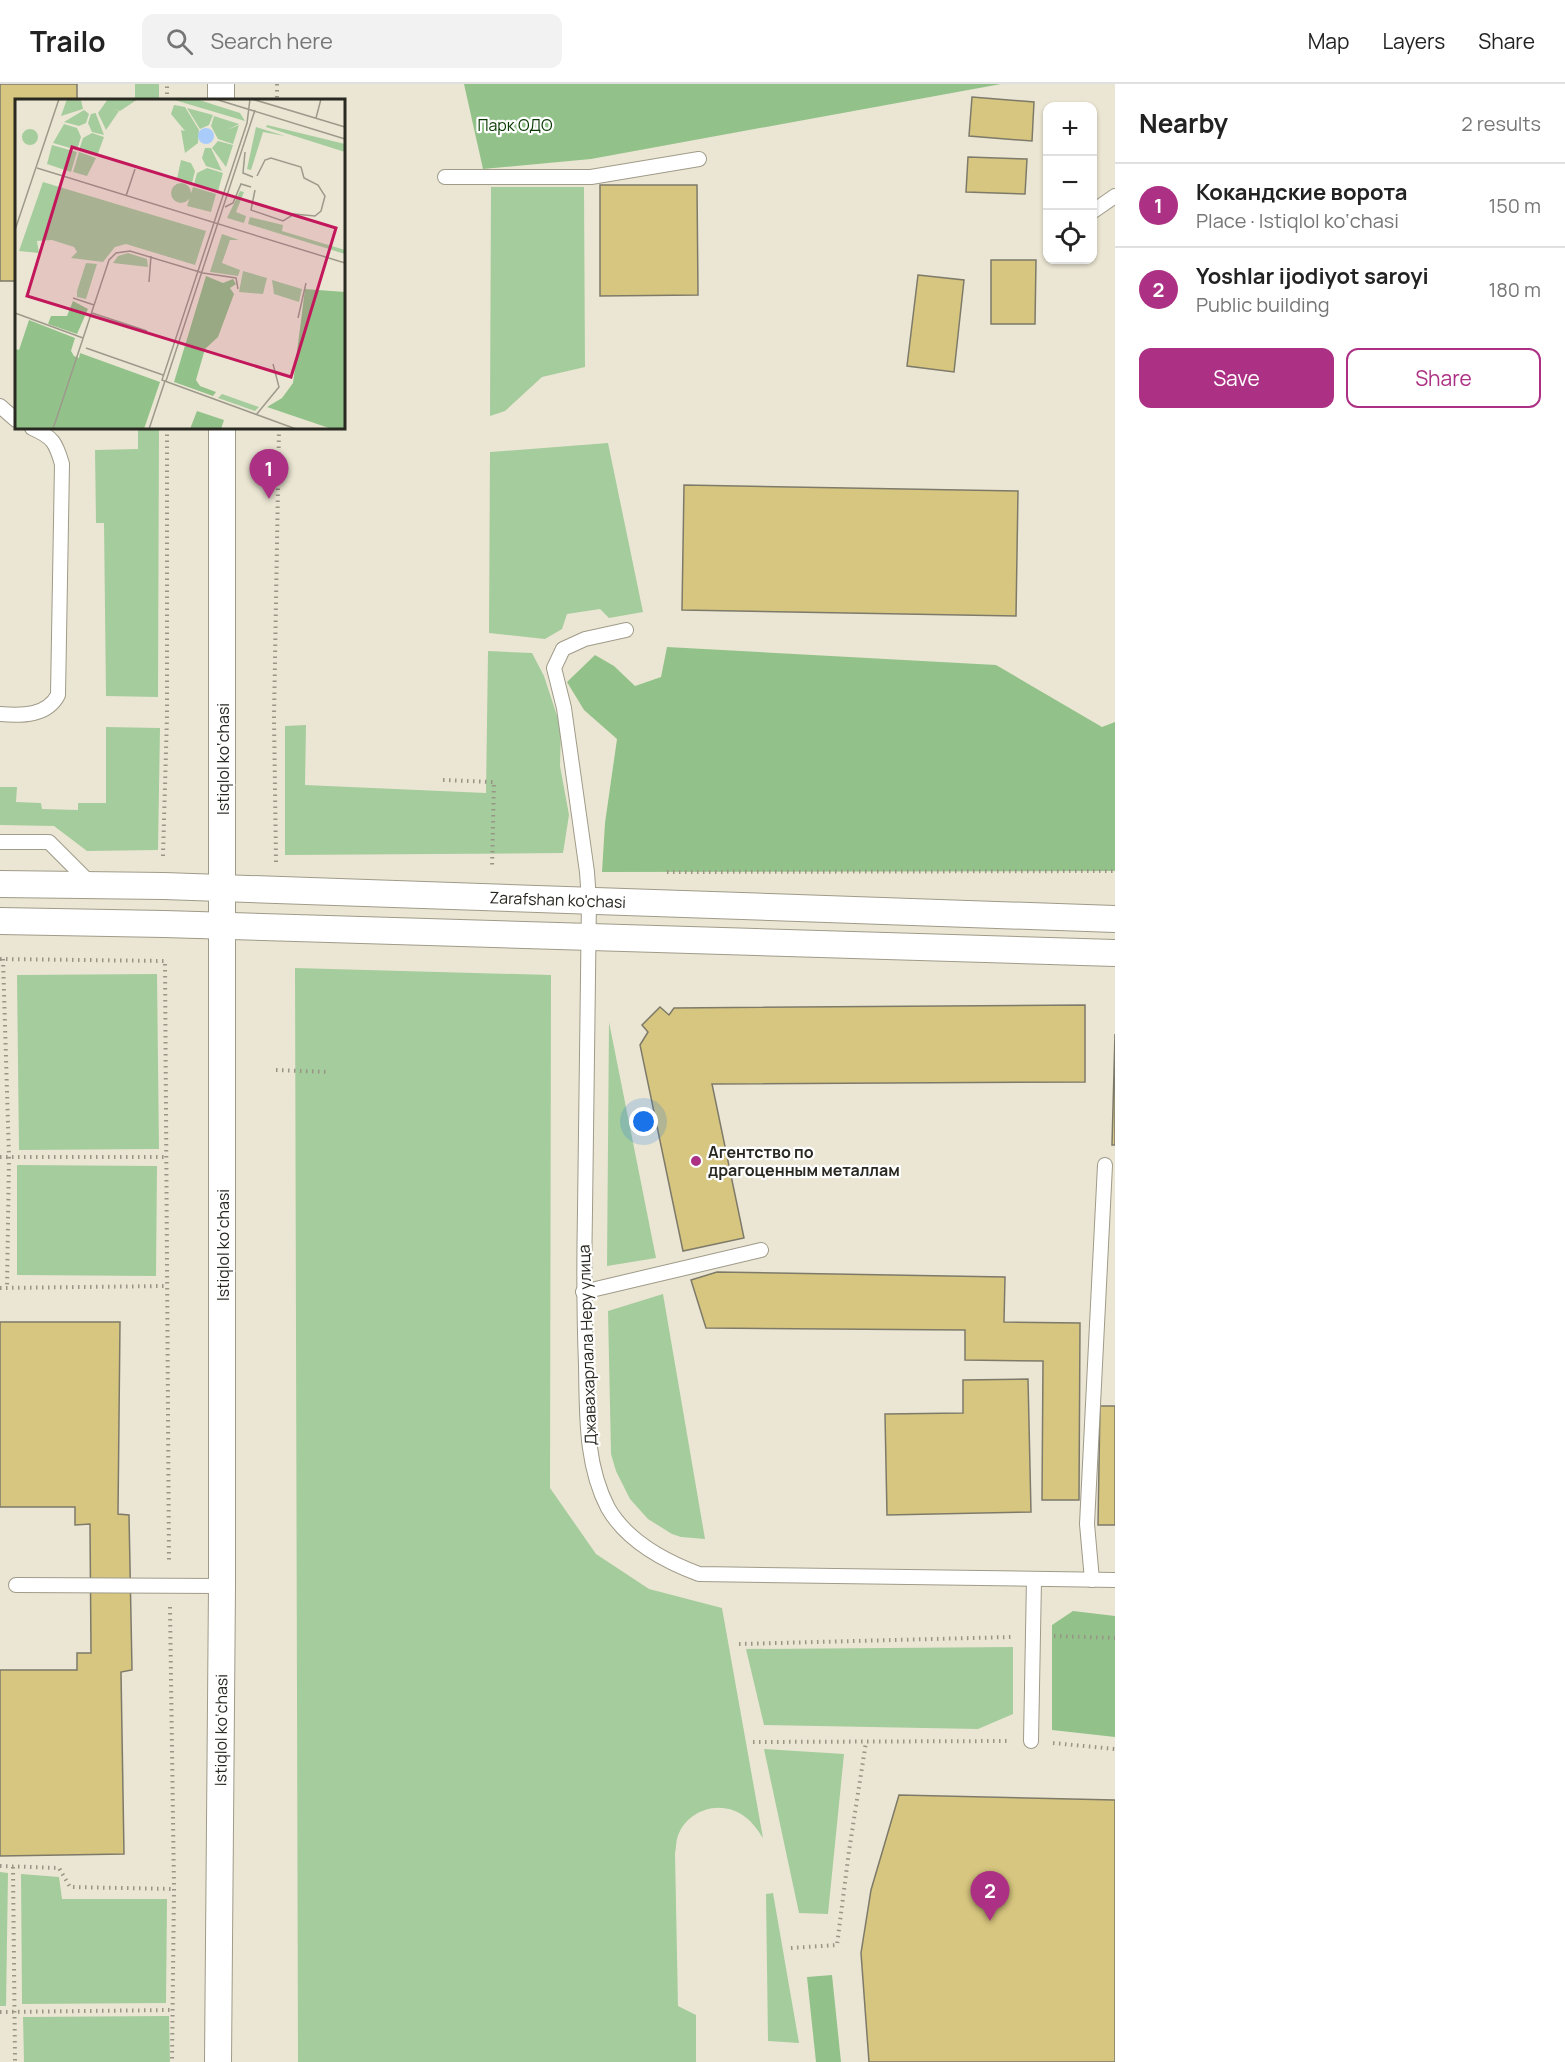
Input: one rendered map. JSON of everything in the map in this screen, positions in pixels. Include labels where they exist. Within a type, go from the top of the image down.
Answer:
[{"type":"street","name":"Istiqlol ko‘chasi","points":[[218,2062],[222,1586],[222,429]]},
{"type":"street","name":"Zarafshan ko'chasi","points":[[0,884],[223,888],[1115,919]]},
{"type":"street","points":[[0,921],[1115,953]]},
{"type":"lane","points":[[445,177],[591,177],[699,159]]},
{"type":"lane","points":[[1095,210],[1115,196]]},
{"type":"lane","points":[[0,406],[15,419]]},
{"type":"lane","points":[[0,714],[43,712],[58,695],[62,464],[57,445],[46,434],[34,429]]},
{"type":"lane","name":"Джавахарлала Неру улица","points":[[626,630],[585,639],[563,649],[554,668],[564,708],[589,901],[584,1292],[589,1449],[608,1507],[627,1531],[656,1554],[699,1574],[1115,1580]]},
{"type":"lane","points":[[0,843],[49,842],[92,885]]},
{"type":"lane","points":[[1092,1580],[1087,1524],[1105,1165]]},
{"type":"lane","points":[[584,1292],[761,1250]]},
{"type":"lane","points":[[1032,1741],[1034,1578]]},
{"type":"lane","points":[[16,1586],[222,1586]]},
{"type":"path","points":[[277,84],[278,99]]},
{"type":"path","points":[[164,856],[167,716],[167,429]]},
{"type":"path","points":[[276,865],[274,717],[279,429]]},
{"type":"path","points":[[443,780],[494,782],[492,870],[481,870]]},
{"type":"path","points":[[661,872],[1115,871]]},
{"type":"path","points":[[7,1288],[9,1157],[1,959],[165,961],[168,1157],[166,1286],[174,1889],[172,2062]]},
{"type":"path","points":[[276,1070],[329,1072]]},
{"type":"path","points":[[0,1157],[168,1157]]},
{"type":"path","points":[[0,1288],[166,1286]]},
{"type":"path","points":[[739,1644],[1033,1636],[1115,1638]]},
{"type":"path","points":[[753,1742],[1032,1741],[1115,1749]]},
{"type":"path","points":[[791,1948],[837,1945],[866,1742]]},
{"type":"path","points":[[0,1866],[59,1868],[70,1887],[174,1889]]},
{"type":"path","points":[[13,1867],[15,2062]]},
{"type":"path","points":[[0,2012],[172,2010]]},
{"type":"green space","points":[[135,84],[159,84],[159,99],[135,99]]},
{"type":"green space","name":"Парк ОДО","points":[[464,84],[1001,84],[591,159],[483,169]]},
{"type":"green space","points":[[491,187],[584,187],[585,367],[542,377],[505,411],[490,416]]},
{"type":"green space","points":[[138,429],[159,429],[158,697],[106,696],[104,523],[96,523],[95,450],[138,449]]},
{"type":"green space","points":[[608,443],[643,612],[609,618],[600,609],[567,614],[562,629],[545,639],[489,633],[490,452]]},
{"type":"green space","points":[[667,647],[996,665],[1102,727],[1115,722],[1115,871],[602,872],[605,823],[617,739],[584,710],[567,682],[595,655],[614,666],[635,686],[661,677]]},
{"type":"green space","points":[[488,651],[532,653],[544,676],[561,728],[560,766],[569,815],[563,853],[285,855],[285,726],[306,725],[305,785],[486,793]]},
{"type":"green space","points":[[106,727],[160,728],[158,850],[87,851],[54,826],[0,825],[0,787],[17,787],[16,802],[41,803],[42,809],[78,810],[78,803],[106,803]]},
{"type":"green space","points":[[295,968],[551,975],[550,1488],[596,1554],[649,1589],[722,1608],[763,1838],[745,1816],[732,1810],[712,1808],[694,1815],[681,1830],[677,1839],[675,1853],[678,2006],[696,2015],[696,2062],[298,2062]]},
{"type":"green space","points":[[157,974],[159,1149],[19,1150],[17,975]]},
{"type":"green space","points":[[609,1022],[656,1258],[607,1266]]},
{"type":"green space","points":[[17,1165],[157,1166],[156,1276],[17,1275]]},
{"type":"green space","points":[[663,1294],[705,1539],[672,1534],[648,1519],[630,1499],[616,1471],[611,1454],[608,1311]]},
{"type":"green space","points":[[1073,1611],[1115,1616],[1115,1737],[1052,1730],[1052,1625]]},
{"type":"green space","points":[[1013,1647],[1013,1714],[978,1729],[764,1725],[746,1649]]},
{"type":"green space","points":[[764,1749],[844,1754],[828,1914],[799,1913]]},
{"type":"green space","points":[[0,1872],[8,1873],[6,2006],[0,2006]]},
{"type":"green space","points":[[21,1874],[59,1877],[62,1899],[167,1899],[166,2003],[22,2004]]},
{"type":"green space","points":[[773,1893],[799,2043],[768,2041],[766,1894]]},
{"type":"green space","points":[[832,1975],[841,2062],[816,2062],[807,1977]]},
{"type":"green space","points":[[169,2016],[170,2062],[24,2062],[23,2017]]},
{"type":"building","points":[[0,84],[77,84],[77,99],[15,99],[15,281],[0,281]]},
{"type":"building","points":[[972,97],[1034,102],[1032,141],[969,136]]},
{"type":"building","points":[[968,157],[1027,159],[1025,194],[966,192]]},
{"type":"building","points":[[600,185],[697,185],[698,295],[600,296]]},
{"type":"building","points":[[991,260],[1036,260],[1035,324],[991,324]]},
{"type":"building","points":[[918,275],[964,280],[954,372],[907,366]]},
{"type":"building","points":[[684,485],[1018,491],[1016,616],[682,610]]},
{"type":"building","name":"Агентство по драгоценным металлам","points":[[1085,1005],[1085,1082],[712,1084],[744,1238],[683,1251],[640,1045],[648,1032],[642,1025],[660,1007],[669,1015],[674,1008]]},
{"type":"building","points":[[1115,1034],[1115,1145],[1112,1145]]},
{"type":"building","points":[[717,1272],[1005,1277],[1004,1322],[1080,1323],[1079,1500],[1042,1500],[1043,1361],[965,1360],[965,1330],[706,1328],[691,1280]]},
{"type":"building","points":[[0,1322],[120,1322],[118,1514],[129,1515],[132,1670],[121,1672],[124,1854],[0,1856],[0,1670],[77,1670],[77,1653],[91,1653],[90,1524],[75,1525],[75,1507],[0,1507]]},
{"type":"building","points":[[1028,1379],[1031,1512],[887,1515],[885,1414],[963,1413],[963,1380]]},
{"type":"building","points":[[1100,1406],[1115,1406],[1115,1525],[1098,1525]]},
{"type":"building","points":[[899,1795],[1115,1800],[1115,2062],[869,2062],[861,1953],[871,1890]]},
{"type":"place","name":"Кокандские ворота","points":[[269,499]]},
{"type":"place","name":"Агентство по драгоценным металлам","points":[[696,1161]]},
{"type":"place","name":"Yoshlar ijodiyot saroyi","points":[[990,1921]]}]
